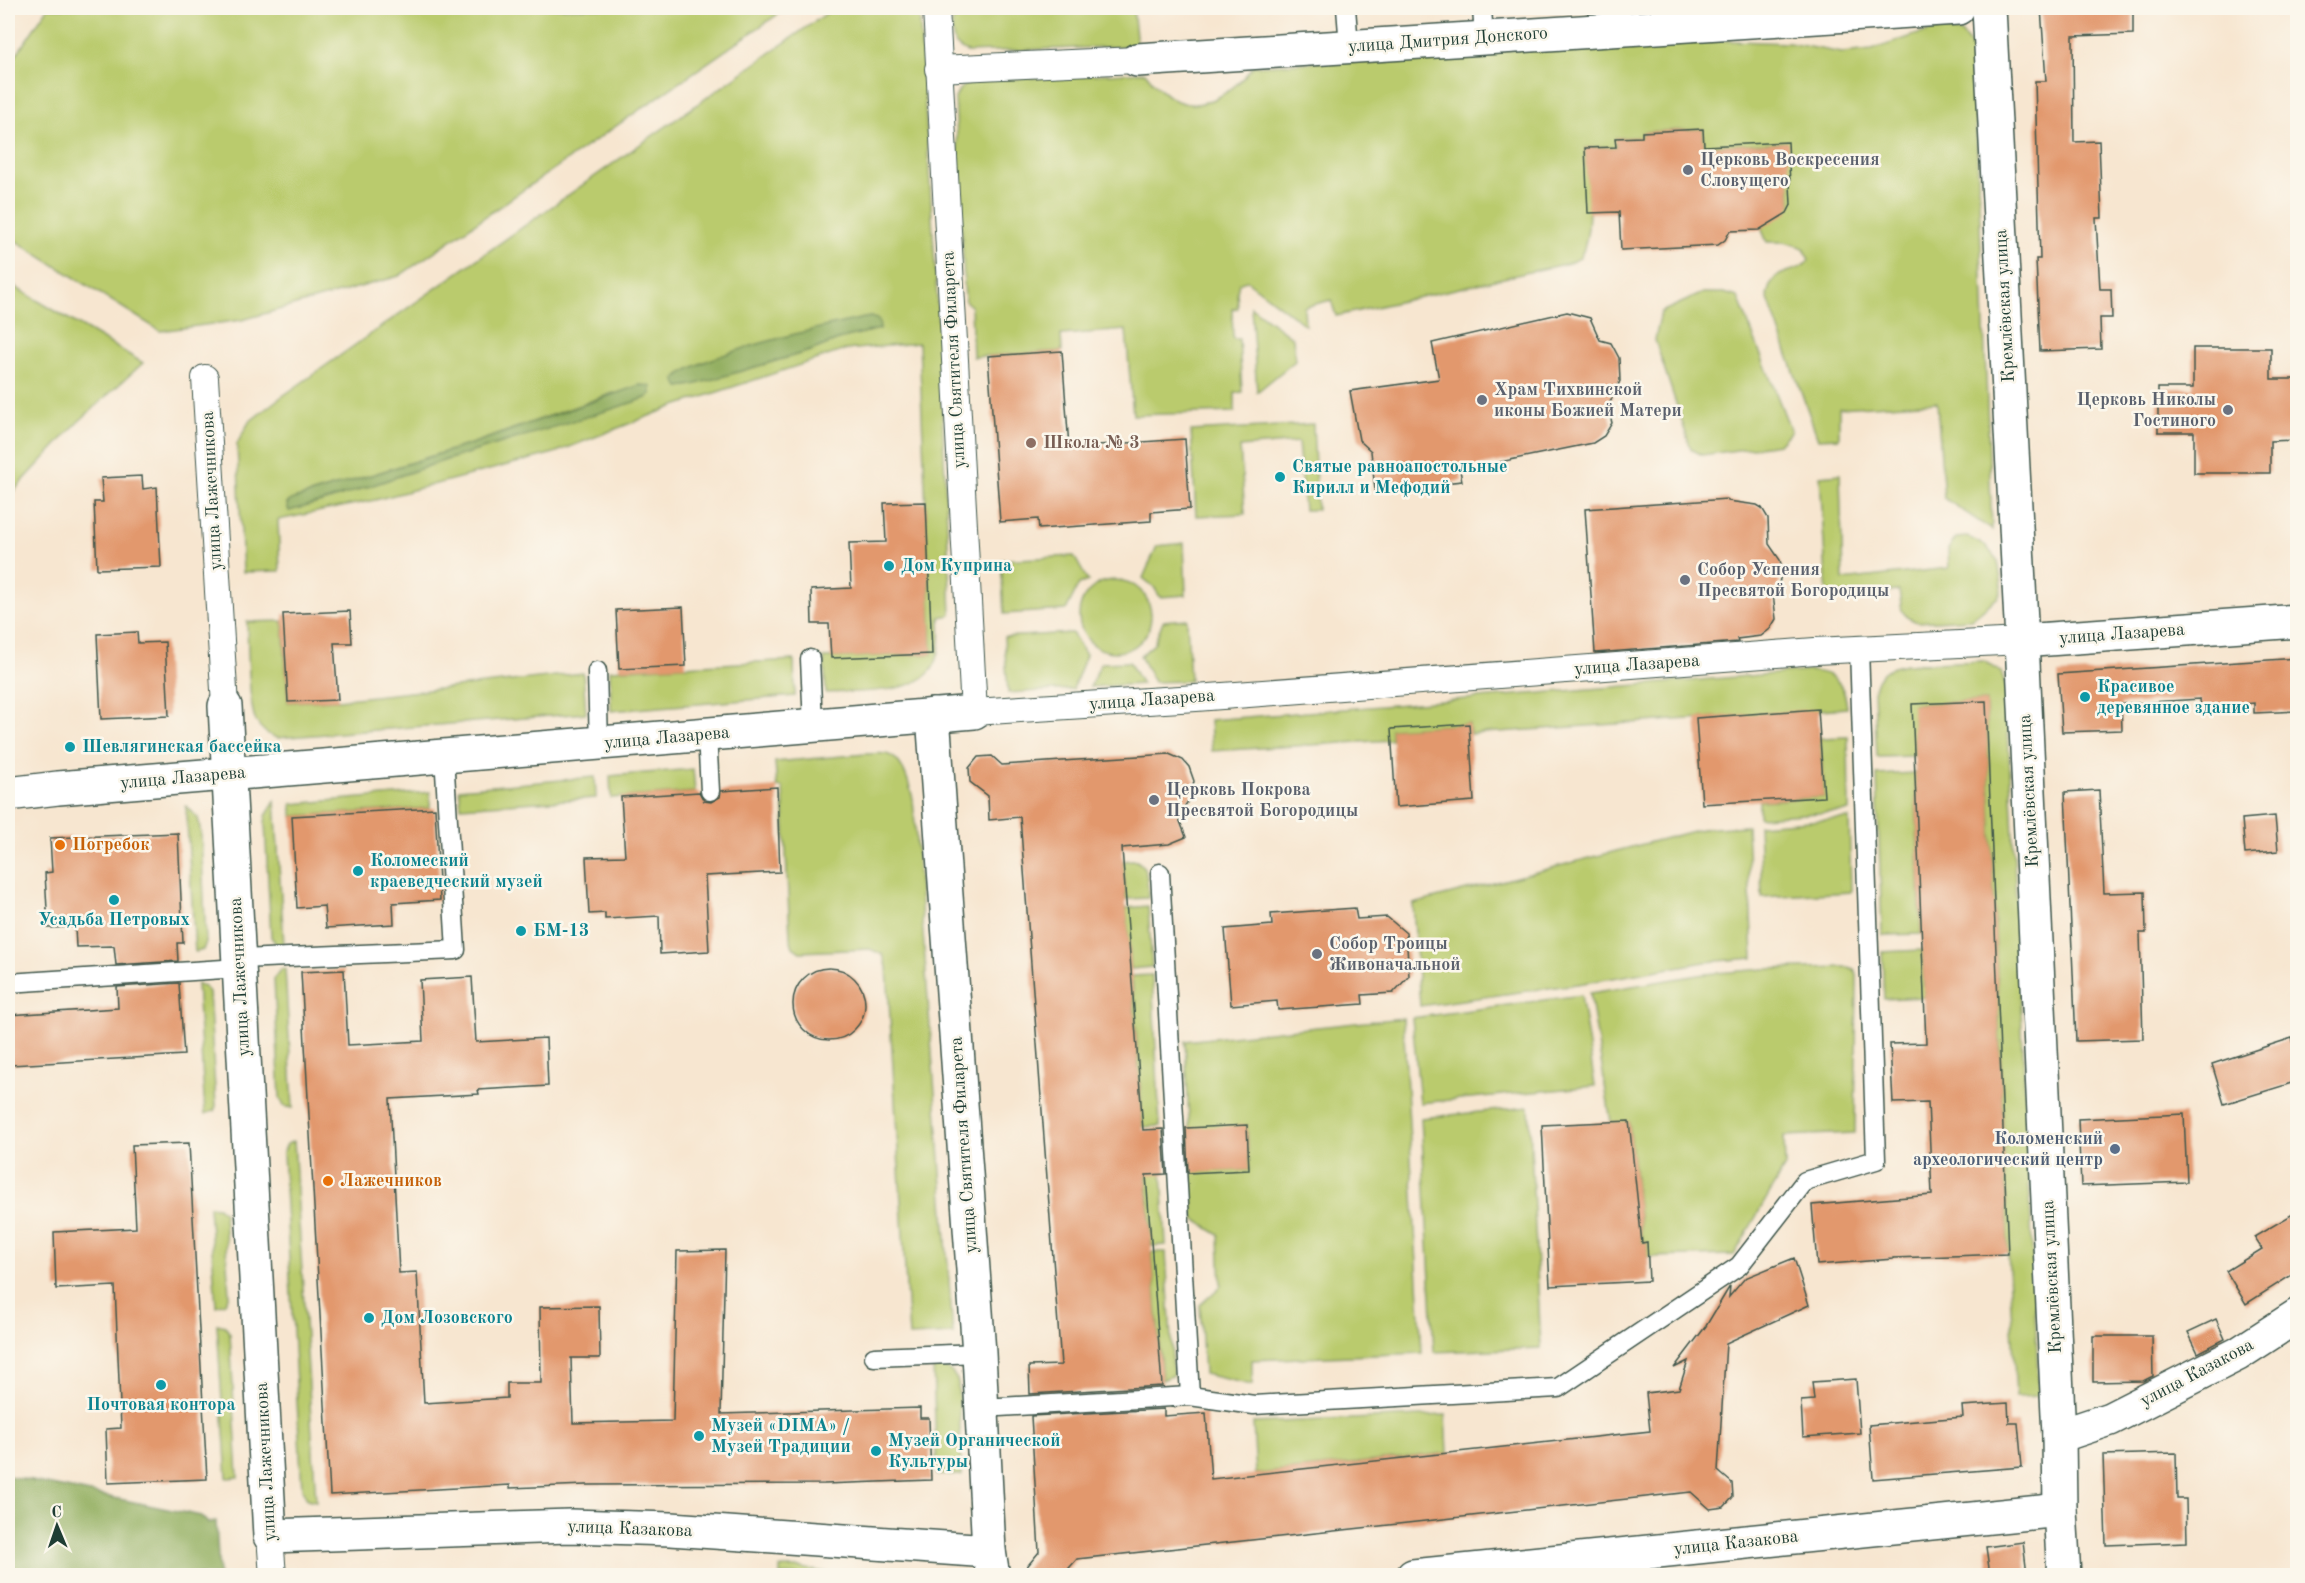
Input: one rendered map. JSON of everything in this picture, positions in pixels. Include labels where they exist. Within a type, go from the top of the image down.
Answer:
[{"type":"street","name":"улица Святителя Филарета","points":[[936,8],[974,712]]},
{"type":"street","name":"улица Дмитрия Донского","points":[[938,69],[1137,60],[1349,46],[1483,23],[1958,8]]},
{"type":"street","name":"Кремлёвская улица","points":[[1989,8],[2022,641],[2064,1575]]},
{"type":"street","name":"улица Лажечникова","points":[[205,378],[273,1575]]},
{"type":"street","name":"улица Лазарева","points":[[8,794],[933,715],[1187,699],[1858,648],[2022,641],[2298,621]]},
{"type":"street","name":"улица Святителя Филарета","points":[[933,715],[979,1353],[991,1563]]},
{"type":"street","name":"улица Казакова","points":[[2059,1436],[2110,1419],[2238,1354],[2298,1315]]},
{"type":"street","name":"улица Казакова","points":[[1413,1575],[2060,1510]]},
{"type":"street","name":"улица Казакова","points":[[270,1536],[570,1526],[671,1529],[991,1563]]},
{"type":"lane","points":[[1346,8],[1349,46]]},
{"type":"lane","points":[[982,1408],[1190,1396],[1254,1405],[1558,1388],[1739,1266],[1805,1181],[1876,1160],[1858,648]]},
{"type":"lane","points":[[810,660],[813,725]]},
{"type":"lane","points":[[597,671],[599,744]]},
{"type":"lane","points":[[707,734],[710,791]]},
{"type":"lane","points":[[8,983],[239,963],[456,950],[444,756]]},
{"type":"lane","points":[[1160,873],[1190,1396]]},
{"type":"lane","points":[[874,1357],[979,1353]]},
{"type":"green space","points":[[48,8],[787,8],[399,276],[242,320],[160,331],[8,236],[8,67]]},
{"type":"green space","points":[[834,8],[919,8],[937,298],[951,615],[940,617],[939,652],[935,664],[916,682],[887,690],[826,693],[824,658],[932,654],[919,343],[845,350],[672,407],[554,453],[375,500],[278,520],[280,571],[243,572],[237,444],[249,422]],"holes":[[[871,317],[880,329],[846,337],[810,351],[693,385],[679,387],[679,375],[701,363],[744,349]],[[613,393],[646,398],[446,460],[329,500],[289,510],[287,504],[291,500],[474,443]]]},
{"type":"green space","points":[[971,8],[1133,8],[1137,46],[967,52],[958,47],[954,41],[952,22]]},
{"type":"green space","points":[[1940,29],[1961,33],[1973,47],[1992,530],[1944,498],[1937,402],[1839,408],[1839,438],[1818,439],[1767,296],[1770,285],[1776,278],[1801,267],[1809,260],[1804,248],[1785,242],[1767,242],[1762,230],[1762,219],[1791,205],[1787,142],[1704,146],[1703,129],[1642,132],[1642,137],[1616,138],[1616,147],[1585,148],[1589,219],[1585,246],[1580,258],[1569,263],[1336,316],[1331,300],[1304,307],[1305,325],[1247,281],[1239,283],[1238,308],[1232,309],[1233,339],[1239,339],[1242,392],[1235,393],[1235,412],[1133,415],[1126,330],[1061,335],[1062,351],[973,357],[971,306],[965,301],[955,98],[959,90],[970,81],[1145,72],[1159,88],[1177,101],[1199,104],[1230,90],[1253,66],[1686,39],[1789,43],[1842,53],[1872,50]]},
{"type":"green space","points":[[8,283],[143,363],[77,423],[8,497]]},
{"type":"green space","points":[[1703,293],[1724,293],[1738,297],[1791,431],[1779,444],[1702,455],[1691,449],[1655,340],[1661,312]]},
{"type":"green space","points":[[1251,307],[1293,338],[1295,361],[1257,392]]},
{"type":"green space","points":[[871,317],[879,320],[880,329],[846,337],[810,351],[693,385],[679,387],[675,380],[686,371],[735,351],[799,333]]},
{"type":"green space","points":[[640,385],[651,386],[651,394],[646,398],[289,511],[287,504],[291,500],[474,443]]},
{"type":"green space","points":[[1313,424],[1317,510],[1304,510],[1298,442],[1240,447],[1245,514],[1196,516],[1191,431]]},
{"type":"green space","points":[[1840,474],[1843,580],[1949,568],[1948,549],[1956,538],[1967,537],[1985,545],[1998,561],[2002,586],[1997,598],[1971,619],[1917,622],[1908,618],[1902,611],[1899,591],[1827,595],[1820,476]]},
{"type":"green space","points":[[1184,543],[1186,595],[1160,597],[1154,587],[1143,578],[1157,546]]},
{"type":"green space","points":[[1074,556],[1088,581],[1079,584],[1066,610],[1004,614],[1001,560]]},
{"type":"green space","points":[[1108,580],[1122,580],[1141,590],[1151,609],[1151,623],[1141,642],[1122,652],[1108,652],[1089,642],[1079,623],[1079,609],[1089,590]]},
{"type":"green space","points":[[1187,619],[1190,681],[1154,682],[1140,656],[1154,644],[1163,621]]},
{"type":"green space","points":[[283,621],[288,702],[338,700],[583,673],[586,713],[277,738],[262,730],[253,713],[247,622]]},
{"type":"green space","points":[[1072,633],[1086,655],[1073,689],[1008,693],[1004,637]]},
{"type":"green space","points":[[794,660],[795,696],[611,711],[610,670]]},
{"type":"green space","points":[[1984,661],[2001,672],[2006,686],[2039,1396],[2016,1397],[1986,701],[1913,704],[1914,756],[1877,757],[1874,691],[1877,679],[1884,672],[1907,664]]},
{"type":"green space","points":[[1129,662],[1142,684],[1090,687],[1101,663]]},
{"type":"green space","points":[[1810,671],[1826,674],[1837,681],[1844,692],[1847,708],[1470,734],[1469,724],[1391,729],[1391,740],[1212,751],[1210,720]]},
{"type":"green space","points":[[1848,737],[1849,811],[1759,817],[1759,801],[1824,797],[1820,738]]},
{"type":"green space","points":[[866,754],[892,756],[905,772],[913,799],[953,1334],[909,1336],[887,967],[883,955],[870,949],[800,952],[793,947],[790,937],[783,788],[777,787],[775,762]]},
{"type":"green space","points":[[693,769],[695,792],[611,798],[610,776]]},
{"type":"green space","points":[[1915,773],[1921,934],[1882,935],[1877,775]]},
{"type":"green space","points":[[595,777],[596,798],[461,807],[459,789]]},
{"type":"green space","points":[[430,792],[430,808],[292,816],[292,804]]},
{"type":"green space","points":[[275,801],[284,945],[276,944],[271,937],[265,823],[266,816]]},
{"type":"green space","points":[[186,806],[198,818],[201,834],[206,942],[203,950],[195,952]]},
{"type":"green space","points":[[1849,818],[1851,892],[1762,897],[1759,825]]},
{"type":"green space","points":[[1747,826],[1753,958],[1705,962],[1584,983],[1420,1006],[1413,904],[1701,829]]},
{"type":"green space","points":[[1133,860],[1145,870],[1148,898],[1126,899],[1123,861]]},
{"type":"green space","points":[[1148,906],[1152,967],[1131,969],[1126,908]]},
{"type":"green space","points":[[1922,950],[1924,997],[1884,999],[1882,952]]},
{"type":"green space","points":[[1848,967],[1854,969],[1857,975],[1855,1133],[1784,1136],[1785,1166],[1734,1255],[1647,1257],[1647,1242],[1642,1243],[1629,1122],[1611,1122],[1590,993],[1705,974],[1765,969]]},
{"type":"green space","points":[[281,969],[285,969],[293,1108],[284,1106],[280,1098],[274,978]]},
{"type":"green space","points":[[1152,975],[1160,1126],[1143,1127],[1132,976]]},
{"type":"green space","points":[[197,984],[204,986],[209,992],[216,1106],[214,1111],[205,1114]]},
{"type":"green space","points":[[1581,995],[1595,1086],[1420,1103],[1412,1018]]},
{"type":"green space","points":[[1403,1018],[1422,1353],[1252,1360],[1252,1385],[1204,1374],[1200,1305],[1221,1286],[1219,1235],[1194,1219],[1185,1041]],"holes":[[[1247,1125],[1249,1170],[1197,1172]]]},
{"type":"green space","points":[[1529,1107],[1541,1348],[1434,1352],[1421,1118]]},
{"type":"green space","points":[[1160,1135],[1166,1245],[1152,1246],[1144,1136]]},
{"type":"green space","points":[[294,1141],[316,1501],[307,1499],[302,1489],[283,1153],[287,1144]]},
{"type":"green space","points":[[209,1206],[218,1207],[224,1213],[229,1295],[225,1303],[216,1306]]},
{"type":"green space","points":[[1152,1252],[1166,1252],[1173,1375],[1162,1380]]},
{"type":"green space","points":[[217,1324],[225,1326],[230,1334],[238,1477],[227,1478]]},
{"type":"green space","points":[[933,1364],[948,1370],[958,1382],[962,1475],[937,1475]]},
{"type":"green space","points":[[1446,1415],[1448,1453],[1256,1474],[1253,1423]]},
{"type":"green space","points":[[8,1476],[201,1516],[208,1523],[216,1521],[219,1575],[8,1575]]},
{"type":"green space","points":[[780,1568],[801,1568],[842,1575],[780,1575]]},
{"type":"building","points":[[2041,8],[2133,8],[2133,34],[2073,36],[2074,142],[2099,141],[2102,218],[2096,218],[2100,289],[2111,289],[2112,318],[2100,318],[2101,349],[2040,351],[2036,259],[2040,259],[2035,81],[2046,81]]},
{"type":"building","name":"Церковь Воскресения Словущего","points":[[1703,129],[1704,146],[1788,142],[1791,205],[1787,213],[1759,230],[1730,231],[1725,240],[1718,245],[1621,250],[1619,212],[1588,213],[1585,148],[1616,147],[1615,138],[1642,137],[1642,132]]},
{"type":"building","name":"Храм Тихвинской иконы Божией Матери","points":[[1567,312],[1590,318],[1600,340],[1611,343],[1619,358],[1620,381],[1608,407],[1612,423],[1604,436],[1593,443],[1460,470],[1462,481],[1375,490],[1371,451],[1359,440],[1350,391],[1439,379],[1432,343]]},
{"type":"building","name":"Церковь Николы Гостиного","points":[[2193,348],[2271,348],[2271,379],[2298,379],[2298,440],[2270,441],[2270,473],[2194,473],[2194,432],[2158,432],[2158,388],[2193,388]]},
{"type":"building","name":"Школа № 3","points":[[1062,351],[1069,447],[1185,439],[1190,509],[1151,512],[1151,521],[1039,529],[1038,519],[1000,522],[988,356]]},
{"type":"building","points":[[142,476],[143,489],[157,487],[161,567],[97,569],[94,502],[103,502],[101,478]]},
{"type":"building","name":"Собор Успения Пресвятой Богородицы","points":[[1727,499],[1757,505],[1762,508],[1768,518],[1769,544],[1780,560],[1782,568],[1779,584],[1773,593],[1776,619],[1770,629],[1761,636],[1737,639],[1738,642],[1595,653],[1585,509]]},
{"type":"building","name":"Дом Куприна","points":[[926,502],[932,654],[831,658],[829,624],[812,624],[811,590],[851,588],[849,543],[886,542],[884,503]]},
{"type":"building","points":[[683,607],[686,666],[619,669],[616,610]]},
{"type":"building","points":[[350,611],[352,643],[334,643],[338,700],[288,702],[283,614]]},
{"type":"building","points":[[137,632],[138,643],[165,642],[169,716],[101,719],[97,634]]},
{"type":"building","points":[[2298,658],[2298,711],[2254,713],[2254,703],[2201,708],[2200,699],[2121,704],[2122,730],[2062,732],[2058,674]]},
{"type":"building","points":[[1986,701],[2008,1254],[1893,1258],[1817,1265],[1812,1205],[1932,1195],[1928,1102],[1893,1103],[1890,1044],[1926,1043],[1912,704]]},
{"type":"building","points":[[1818,709],[1824,797],[1702,804],[1696,718]]},
{"type":"building","points":[[1469,724],[1474,801],[1396,807],[1391,729]]},
{"type":"building","points":[[1169,754],[1183,760],[1189,767],[1194,781],[1191,797],[1178,816],[1186,837],[1169,844],[1122,848],[1143,1130],[1163,1129],[1166,1174],[1146,1175],[1162,1386],[1030,1394],[1029,1366],[1061,1365],[1020,817],[989,820],[988,796],[970,782],[969,768],[978,757],[992,756],[1002,765]]},
{"type":"building","points":[[777,787],[780,872],[705,876],[709,951],[660,954],[659,916],[605,919],[605,913],[589,914],[586,857],[625,856],[621,797],[699,792],[704,801],[711,802],[720,797],[721,791]]},
{"type":"building","points":[[2099,790],[2104,893],[2145,892],[2146,933],[2140,933],[2143,1039],[2076,1041],[2065,792]]},
{"type":"building","points":[[435,808],[440,900],[393,903],[394,924],[326,928],[324,906],[297,908],[292,816]]},
{"type":"building","points":[[2275,816],[2278,851],[2245,854],[2242,819]]},
{"type":"building","name":"Усадьба Петровых","points":[[178,833],[183,943],[177,943],[178,961],[116,965],[114,946],[76,947],[75,927],[48,928],[45,873],[52,872],[50,838]]},
{"type":"building","name":"Собор Троицы Живоначальной","points":[[1355,908],[1357,919],[1387,917],[1406,933],[1409,976],[1393,993],[1362,995],[1363,1004],[1278,1010],[1277,1001],[1231,1005],[1225,929],[1272,925],[1271,914]]},
{"type":"building","points":[[829,968],[843,971],[855,978],[862,990],[865,1004],[862,1018],[855,1030],[843,1037],[829,1040],[815,1037],[803,1030],[796,1018],[793,1004],[796,990],[803,978],[815,971]]},
{"type":"building","points":[[344,970],[348,1045],[423,1041],[420,980],[472,977],[476,1042],[546,1038],[548,1086],[478,1090],[479,1094],[390,1099],[399,1273],[417,1272],[424,1403],[507,1398],[507,1383],[541,1383],[540,1307],[599,1306],[600,1358],[571,1358],[573,1423],[673,1421],[677,1251],[725,1250],[721,1414],[920,1408],[920,1418],[929,1418],[931,1480],[824,1484],[586,1485],[510,1488],[510,1485],[330,1495],[301,972]]},
{"type":"building","points":[[179,983],[184,1055],[11,1065],[8,1015],[118,1008],[117,987]]},
{"type":"building","points":[[2292,1038],[2298,1056],[2298,1081],[2224,1104],[2212,1064]]},
{"type":"building","points":[[2184,1114],[2187,1182],[2081,1186],[2078,1119]]},
{"type":"building","points":[[1629,1121],[1642,1243],[1647,1242],[1649,1281],[1550,1286],[1542,1125]]},
{"type":"building","points":[[1247,1125],[1249,1170],[1188,1173],[1186,1128]]},
{"type":"building","points":[[189,1143],[207,1479],[108,1483],[106,1429],[121,1428],[115,1286],[56,1289],[54,1232],[136,1228],[132,1145]]},
{"type":"building","points":[[2298,1211],[2298,1271],[2246,1304],[2226,1271],[2262,1249],[2254,1237]]},
{"type":"building","points":[[1794,1258],[1809,1305],[1726,1343],[1718,1471],[1732,1483],[1733,1497],[1724,1507],[1710,1509],[1691,1492],[1077,1559],[1063,1575],[1020,1575],[1039,1552],[1031,1416],[1164,1409],[1164,1416],[1206,1413],[1211,1479],[1650,1431],[1646,1393],[1679,1389],[1688,1361],[1674,1368],[1706,1326],[1730,1286],[1729,1297],[1745,1278]]},
{"type":"building","points":[[2216,1319],[2225,1339],[2198,1353],[2188,1332]]},
{"type":"building","points":[[2093,1336],[2152,1336],[2153,1376],[2143,1381],[2093,1382]]},
{"type":"building","points":[[1856,1379],[1860,1433],[1803,1437],[1801,1401],[1814,1400],[1812,1382]]},
{"type":"building","points":[[2008,1403],[2009,1423],[2018,1423],[2022,1467],[1873,1479],[1869,1425],[1963,1417],[1962,1406]]},
{"type":"building","points":[[2176,1453],[2177,1499],[2186,1499],[2187,1542],[2106,1545],[2103,1455]]},
{"type":"building","points":[[2023,1542],[2027,1575],[1990,1575],[1986,1547]]},
{"type":"place","name":"Церковь Воскресения Словущего","points":[[1688,170]]},
{"type":"place","name":"Храм Тихвинской иконы Божией Матери","points":[[1482,400]]},
{"type":"place","name":"Церковь Николы Гостиного","points":[[2228,410]]},
{"type":"place","name":"Школа № 3","points":[[1031,443]]},
{"type":"place","name":"Святые равноапостольные Кирилл и Мефодий","points":[[1280,477]]},
{"type":"place","name":"Дом Куприна","points":[[889,566]]},
{"type":"place","name":"Собор Успения Пресвятой Богородицы","points":[[1685,580]]},
{"type":"place","name":"Красивое деревянное здание","points":[[2085,697]]},
{"type":"place","name":"Шевлягинская бассейка","points":[[70,747]]},
{"type":"place","name":"Церковь Покрова Пресвятой Богородицы","points":[[1154,800]]},
{"type":"place","name":"Погребок","points":[[60,845]]},
{"type":"place","name":"Коломеский краеведческий музей","points":[[358,871]]},
{"type":"place","name":"Усадьба Петровых","points":[[114,900]]},
{"type":"place","name":"БМ-13","points":[[521,931]]},
{"type":"place","name":"Собор Троицы Живоначальной","points":[[1317,954]]},
{"type":"place","name":"Коломенский археологический центр","points":[[2115,1149]]},
{"type":"place","name":"Лажечников","points":[[328,1181]]},
{"type":"place","name":"Дом Лозовского","points":[[369,1318]]},
{"type":"place","name":"Почтовая контора","points":[[161,1385]]},
{"type":"place","name":"Музей «DIMA» / Музей Традиции","points":[[699,1436]]},
{"type":"place","name":"Музей Органической Культуры","points":[[876,1451]]}]
